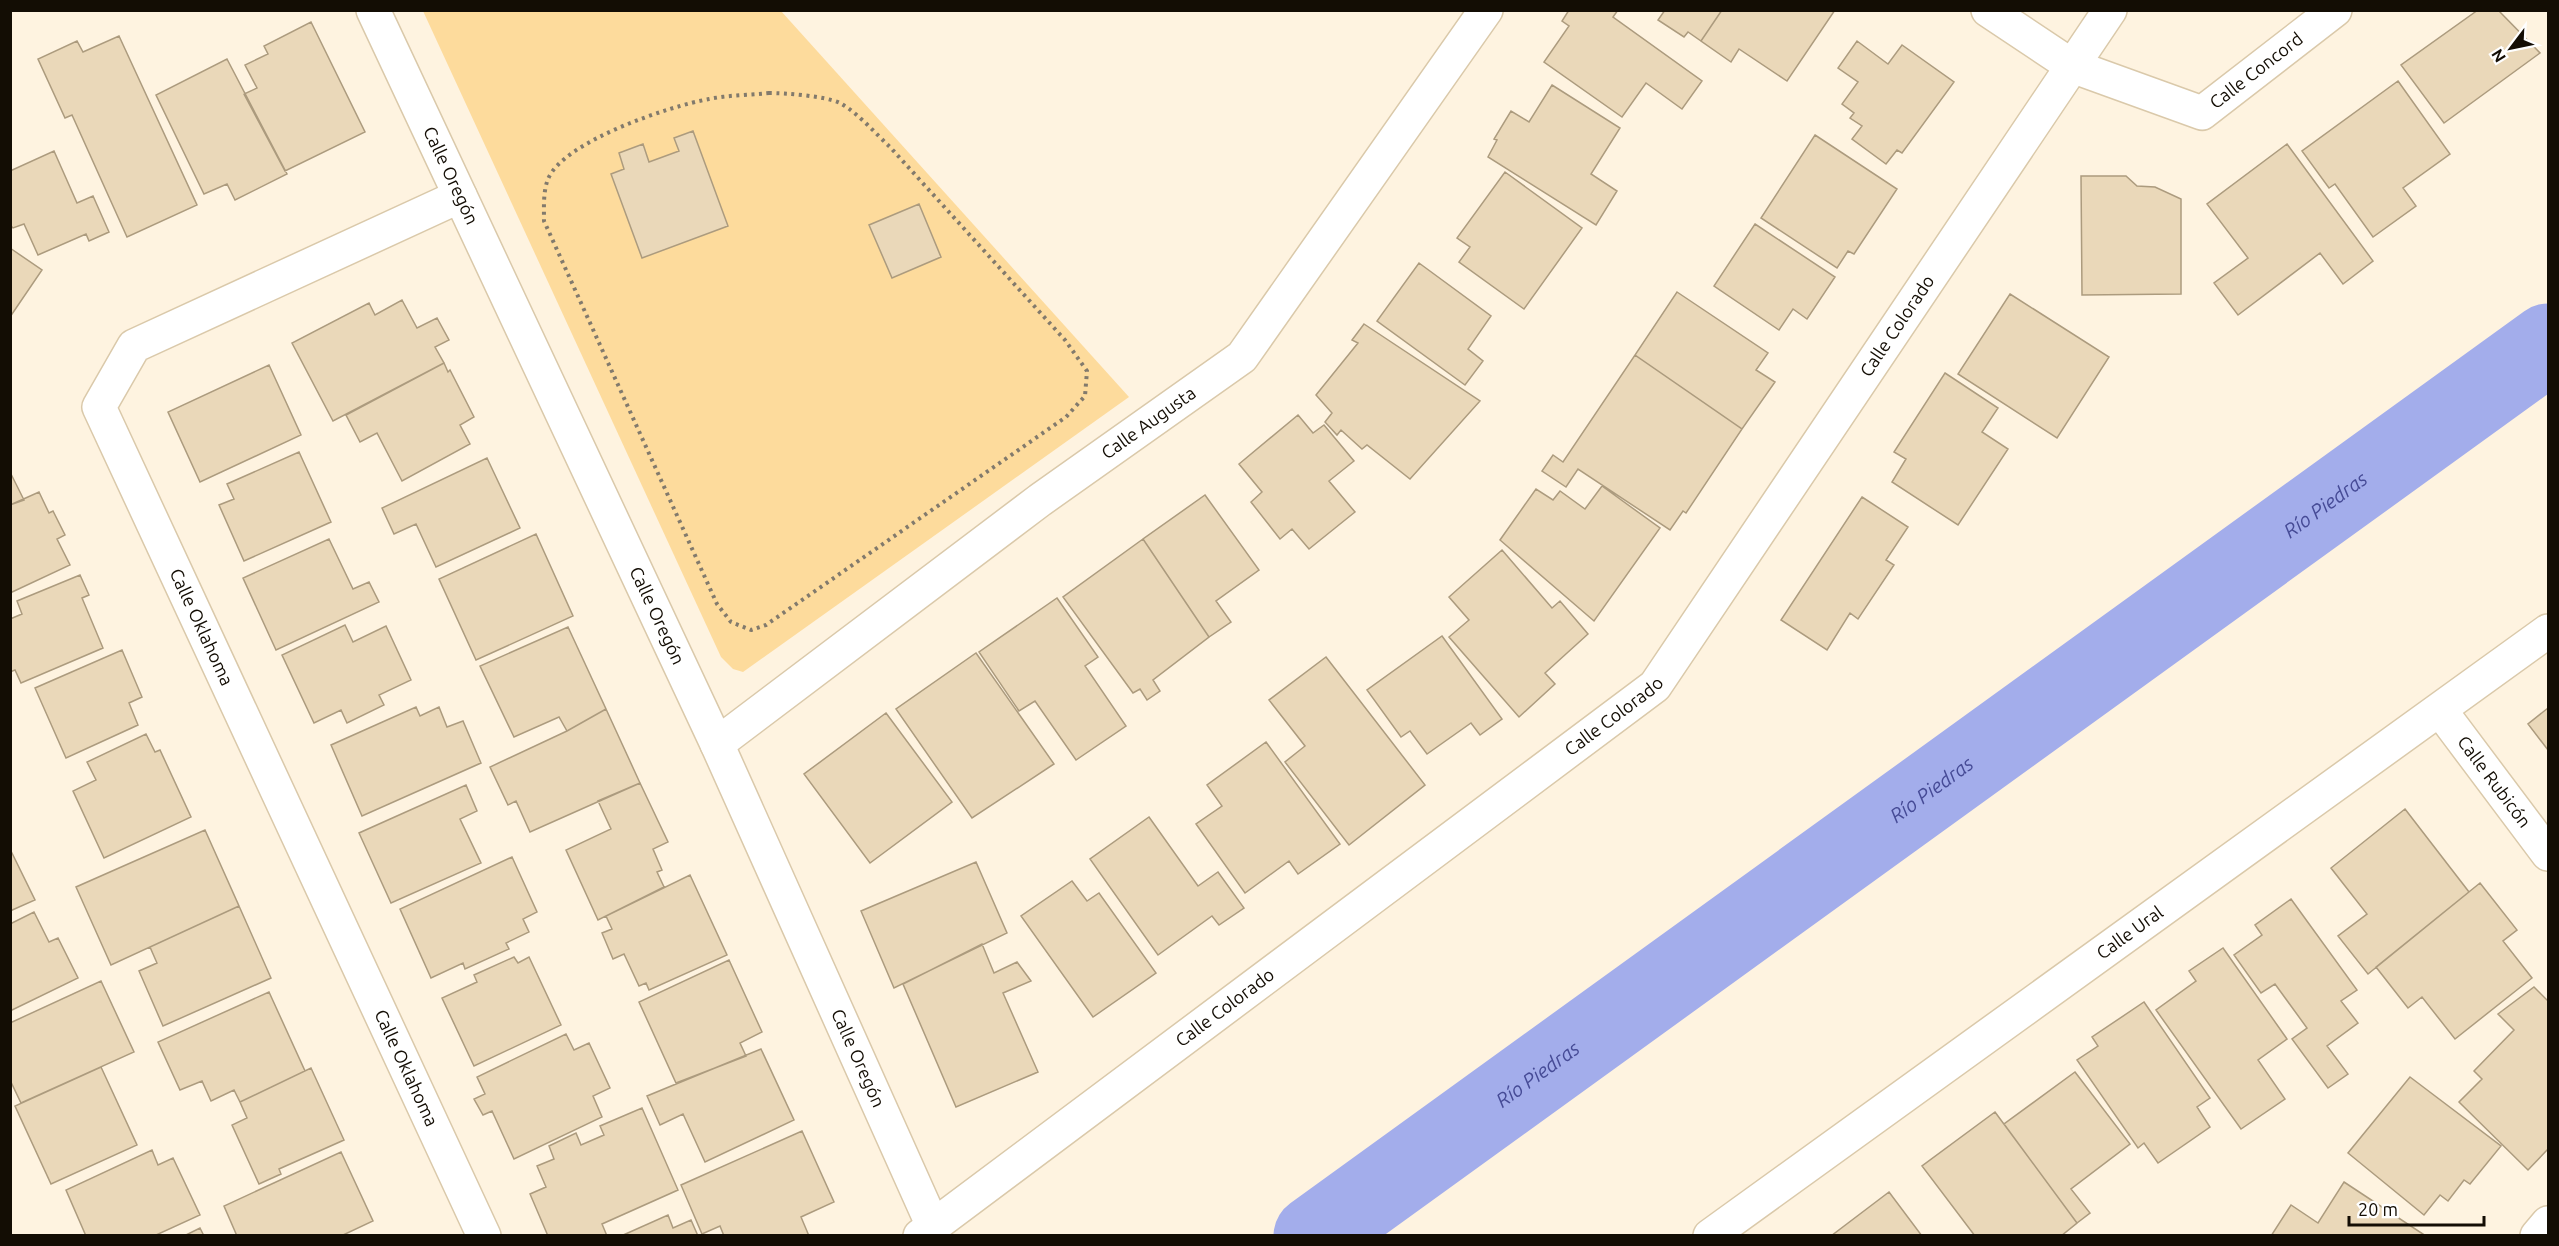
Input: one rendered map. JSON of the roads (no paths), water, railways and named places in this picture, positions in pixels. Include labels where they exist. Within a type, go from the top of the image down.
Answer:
[{"type":"street","name":"Calle Oregón","points":[[373,10],[717,744],[927,1231]]},
{"type":"street","name":"Calle Augusta","points":[[717,744],[1040,500],[1242,357],[1486,10]]},
{"type":"street","points":[[1988,10],[2072,66]]},
{"type":"street","name":"Calle Colorado","points":[[927,1231],[1655,686],[2110,10]]},
{"type":"street","name":"Calle Concord","points":[[2072,66],[2202,113],[2335,10]]},
{"type":"street","name":"Calle Oklahoma","points":[[460,196],[134,346],[99,407],[484,1236]]},
{"type":"street","name":"Calle Ural","points":[[1721,1232],[2548,631]]},
{"type":"street","name":"Calle Rubicón","points":[[2440,710],[2548,854]]},
{"type":"street","points":[[2537,1236],[2548,1223]]},
{"type":"waterway","name":"Río Piedras","points":[[1314,1236],[2548,344]]}]
